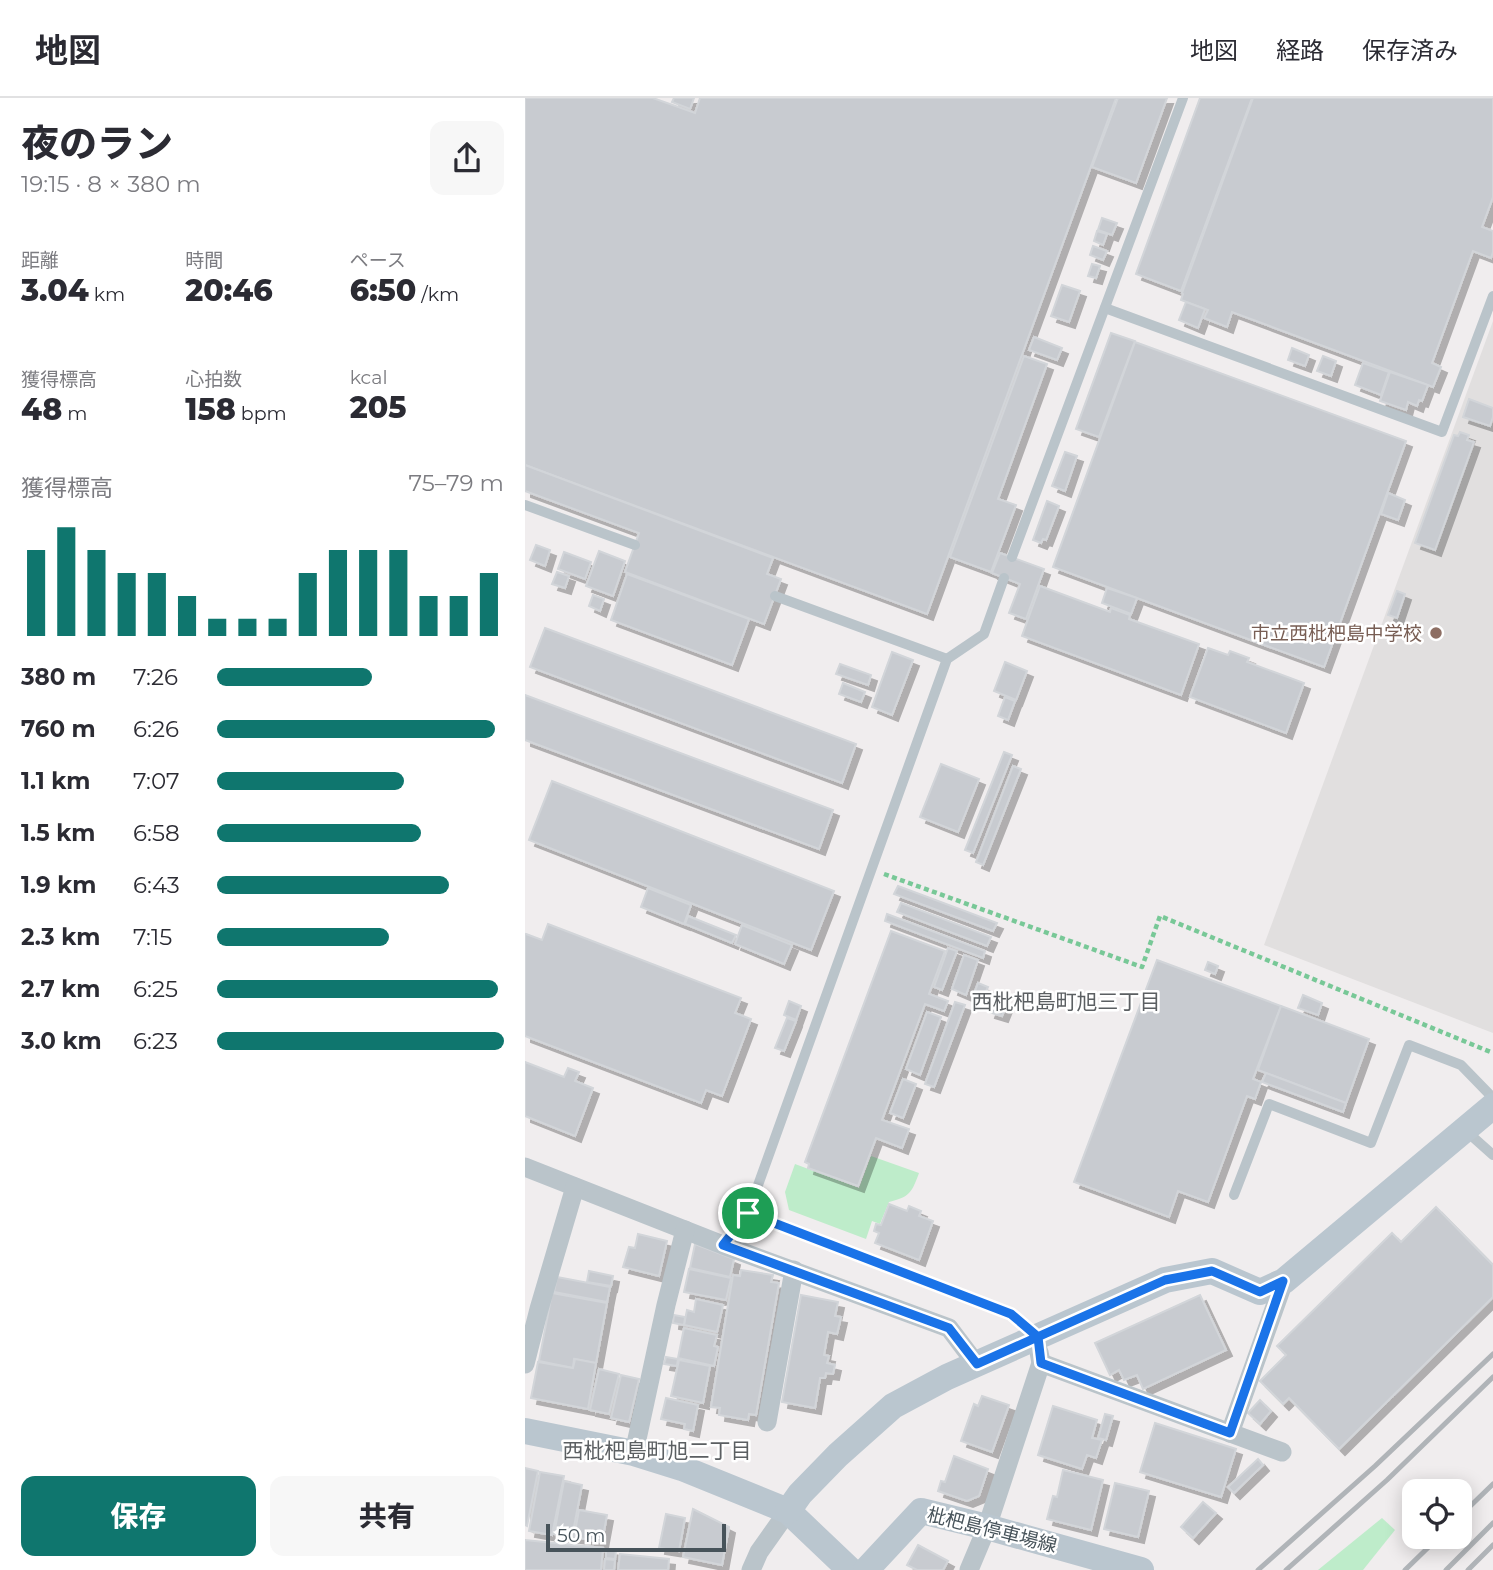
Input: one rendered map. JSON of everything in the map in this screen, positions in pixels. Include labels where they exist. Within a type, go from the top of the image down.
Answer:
[{"type":"street","points":[[751,1570],[759,1552],[800,1494],[838,1455],[893,1406],[947,1377],[1165,1280],[1212,1271],[1260,1292],[1283,1281],[1485,1114]]},
{"type":"street","points":[[525,1167],[723,1245],[949,1328],[977,1364]]},
{"type":"street","points":[[525,1364],[575,1187]]},
{"type":"street","points":[[634,1453],[685,1230]]},
{"type":"street","points":[[767,1423],[794,1270]]},
{"type":"street","points":[[1230,1433],[1283,1281]]},
{"type":"street","points":[[969,1570],[987,1527],[1041,1363],[1038,1337]]},
{"type":"street","points":[[1041,1363],[1282,1452]]},
{"type":"street","points":[[525,1431],[634,1453],[683,1468],[788,1511],[851,1570]]},
{"type":"street","name":"枇杷島停車場線","points":[[866,1570],[921,1511],[1141,1570]]},
{"type":"lane","points":[[1012,557],[1183,98]]},
{"type":"lane","points":[[1105,308],[1443,432],[1493,296]]},
{"type":"lane","points":[[525,505],[635,545]]},
{"type":"lane","points":[[723,1245],[748,1213],[947,659],[983,634],[1005,578]]},
{"type":"lane","points":[[775,596],[947,659]]},
{"type":"lane","points":[[1234,1195],[1269,1104],[1371,1143],[1409,1045],[1461,1065],[1485,1114],[1493,1156]]},
{"type":"lane","points":[[748,1213],[1011,1314],[1038,1337]]},
{"type":"path","points":[[873,870],[1142,967],[1160,916],[1493,1053]]},
{"type":"shaded area","name":"市立西枇杷島中学校","points":[[1493,321],[1493,1033],[1264,945]]},
{"type":"green space","points":[[871,1156],[919,1173],[909,1193],[889,1202],[880,1224],[872,1221],[866,1239],[789,1210],[785,1192],[795,1164],[859,1188]]},
{"type":"green space","points":[[1382,1518],[1395,1530],[1363,1570],[1318,1570]]},
{"type":"building","points":[[525,98],[653,98],[695,113],[700,98],[1116,98],[927,614],[525,465]]},
{"type":"building","points":[[674,98],[694,98],[690,109],[672,102]]},
{"type":"building","points":[[1118,98],[1167,98],[1136,183],[1092,167]]},
{"type":"building","points":[[1200,98],[1252,98],[1181,291],[1136,274]]},
{"type":"building","points":[[1253,98],[1493,98],[1493,197],[1482,227],[1493,231],[1493,252],[1491,258],[1473,251],[1432,363],[1441,367],[1433,387],[1232,312],[1227,327],[1204,318],[1208,310],[1181,300]]},
{"type":"building","points":[[1102,218],[1117,223],[1112,235],[1098,230]]},
{"type":"building","points":[[1097,231],[1107,234],[1103,245],[1094,241]]},
{"type":"building","points":[[1093,246],[1107,251],[1103,260],[1090,255]]},
{"type":"building","points":[[1092,264],[1100,266],[1096,278],[1088,276]]},
{"type":"building","points":[[1062,285],[1080,291],[1069,322],[1051,316]]},
{"type":"building","points":[[1186,302],[1205,309],[1198,328],[1179,320]]},
{"type":"building","points":[[1111,333],[1135,341],[1099,437],[1076,429]]},
{"type":"building","points":[[1034,337],[1062,348],[1057,360],[1029,350]]},
{"type":"building","points":[[1135,342],[1406,441],[1324,667],[1053,567]]},
{"type":"building","points":[[1292,348],[1309,355],[1305,366],[1288,360]]},
{"type":"building","points":[[1024,356],[1047,364],[998,499],[1016,505],[991,572],[950,557]]},
{"type":"building","points":[[1323,356],[1336,361],[1331,376],[1317,371]]},
{"type":"building","points":[[1363,363],[1389,372],[1381,395],[1355,385]]},
{"type":"building","points":[[1390,372],[1428,385],[1422,401],[1419,400],[1417,406],[1408,402],[1406,410],[1380,401]]},
{"type":"building","points":[[1469,399],[1493,408],[1490,426],[1463,417]]},
{"type":"building","points":[[1460,432],[1469,435],[1467,440],[1474,442],[1435,550],[1415,543],[1454,435],[1458,436]]},
{"type":"building","points":[[1065,452],[1077,456],[1065,491],[1052,486]]},
{"type":"building","points":[[525,465],[773,558],[767,574],[781,579],[764,624],[625,572],[639,533],[525,491]]},
{"type":"building","points":[[1388,493],[1405,500],[1398,520],[1381,514]]},
{"type":"building","points":[[1047,501],[1059,506],[1046,540],[1043,539],[1041,543],[1033,540]]},
{"type":"building","points":[[536,545],[550,550],[545,566],[530,560]]},
{"type":"building","points":[[599,551],[625,561],[613,596],[586,586]]},
{"type":"building","points":[[564,552],[591,562],[585,579],[558,569]]},
{"type":"building","points":[[1000,553],[1044,569],[1026,619],[1009,613],[1020,584],[992,573]]},
{"type":"building","points":[[557,572],[569,576],[565,588],[552,584]]},
{"type":"building","points":[[627,574],[749,619],[732,665],[611,620]]},
{"type":"building","points":[[1040,586],[1110,612],[1111,608],[1130,615],[1129,619],[1199,644],[1181,695],[1022,636]]},
{"type":"building","points":[[1107,588],[1137,598],[1131,614],[1102,603]]},
{"type":"building","points":[[1397,591],[1405,594],[1397,618],[1388,615]]},
{"type":"building","points":[[593,595],[604,599],[600,611],[589,606]]},
{"type":"building","points":[[545,628],[856,744],[842,783],[530,667]]},
{"type":"building","points":[[1208,648],[1228,655],[1230,651],[1249,658],[1247,662],[1304,683],[1286,733],[1190,697]]},
{"type":"building","points":[[892,652],[913,660],[892,715],[872,707]]},
{"type":"building","points":[[1005,662],[1027,671],[1016,700],[994,691]]},
{"type":"building","points":[[840,664],[871,675],[868,685],[836,674]]},
{"type":"building","points":[[843,683],[865,692],[861,702],[839,694]]},
{"type":"building","points":[[525,695],[833,810],[819,849],[525,740]]},
{"type":"building","points":[[1005,697],[1015,701],[1008,720],[998,716]]},
{"type":"building","points":[[1004,752],[1012,755],[973,853],[965,850]]},
{"type":"building","points":[[941,764],[979,779],[958,832],[920,817]]},
{"type":"building","points":[[1013,766],[1021,769],[983,865],[976,862]]},
{"type":"building","points":[[552,781],[834,891],[811,950],[529,840]]},
{"type":"building","points":[[898,886],[997,923],[993,931],[894,894]]},
{"type":"building","points":[[648,888],[691,905],[684,924],[641,907]]},
{"type":"building","points":[[901,903],[991,937],[987,946],[897,912]]},
{"type":"building","points":[[887,914],[985,951],[983,958],[885,921]]},
{"type":"building","points":[[688,916],[736,935],[732,943],[685,924]]},
{"type":"building","points":[[548,924],[741,998],[735,1013],[751,1019],[722,1096],[706,1090],[701,1103],[525,1036],[525,935],[542,940]]},
{"type":"building","points":[[742,925],[792,945],[784,964],[735,944]]},
{"type":"building","points":[[891,931],[945,951],[929,994],[948,1001],[944,1011],[925,1004],[882,1120],[909,1129],[902,1148],[876,1138],[858,1186],[808,1168],[809,1164],[805,1162]]},
{"type":"building","points":[[948,948],[957,951],[942,990],[934,987]]},
{"type":"building","points":[[964,955],[978,960],[966,995],[952,989]]},
{"type":"building","points":[[1157,960],[1281,1006],[1253,1079],[1261,1082],[1255,1099],[1247,1096],[1208,1202],[1178,1191],[1169,1217],[1074,1182]]},
{"type":"building","points":[[1208,962],[1218,966],[1215,974],[1205,970]]},
{"type":"building","points":[[978,983],[988,987],[983,998],[974,994]]},
{"type":"building","points":[[1303,995],[1322,1003],[1318,1015],[1298,1008]]},
{"type":"building","points":[[789,1001],[801,1006],[796,1020],[784,1015]]},
{"type":"building","points":[[993,1001],[1006,1006],[1002,1016],[989,1012]]},
{"type":"building","points":[[955,1002],[965,1005],[934,1087],[925,1084]]},
{"type":"building","points":[[1281,1006],[1369,1039],[1346,1103],[1258,1070]]},
{"type":"building","points":[[927,1012],[941,1017],[920,1075],[906,1069]]},
{"type":"building","points":[[787,1018],[796,1021],[784,1051],[775,1048]]},
{"type":"building","points":[[525,1062],[564,1077],[568,1068],[579,1072],[575,1081],[593,1088],[575,1136],[525,1116]]},
{"type":"building","points":[[1266,1073],[1346,1103],[1343,1112],[1262,1082]]},
{"type":"building","points":[[903,1079],[916,1084],[903,1118],[890,1113]]},
{"type":"building","points":[[889,1204],[907,1211],[909,1206],[921,1211],[919,1216],[933,1221],[919,1260],[875,1243],[879,1233],[874,1231],[876,1224],[881,1225]]},
{"type":"building","points":[[1436,1207],[1493,1265],[1493,1297],[1339,1449],[1289,1398],[1283,1404],[1260,1381],[1286,1355],[1277,1346],[1392,1233],[1401,1242]]},
{"type":"building","points":[[638,1234],[667,1241],[659,1276],[623,1267],[629,1247],[635,1248]]},
{"type":"building","points":[[695,1244],[734,1259],[730,1277],[690,1268]]},
{"type":"building","points":[[689,1269],[731,1278],[726,1300],[684,1292]]},
{"type":"building","points":[[741,1270],[773,1275],[771,1282],[779,1283],[756,1415],[749,1414],[748,1420],[719,1415],[720,1408],[711,1407],[733,1275],[740,1276]]},
{"type":"building","points":[[589,1271],[613,1276],[611,1286],[587,1282]]},
{"type":"building","points":[[557,1277],[610,1287],[607,1302],[554,1292]]},
{"type":"building","points":[[552,1293],[607,1303],[596,1363],[574,1359],[573,1368],[539,1361]]},
{"type":"building","points":[[801,1295],[838,1302],[835,1316],[841,1317],[837,1334],[828,1332],[824,1355],[829,1356],[827,1363],[835,1365],[833,1374],[826,1373],[825,1378],[820,1378],[815,1408],[782,1402]]},
{"type":"building","points":[[1200,1295],[1226,1350],[1143,1389],[1137,1375],[1124,1380],[1119,1370],[1110,1375],[1095,1343]]},
{"type":"building","points":[[696,1299],[723,1305],[717,1332],[684,1325],[687,1310],[694,1312]]},
{"type":"building","points":[[674,1315],[685,1317],[684,1325],[673,1323]]},
{"type":"building","points":[[684,1328],[717,1335],[714,1346],[718,1347],[714,1366],[678,1358]]},
{"type":"building","points":[[666,1357],[678,1359],[677,1366],[664,1364]]},
{"type":"building","points":[[575,1359],[596,1363],[588,1409],[531,1398],[538,1362],[573,1368]]},
{"type":"building","points":[[679,1360],[710,1366],[703,1403],[671,1396]]},
{"type":"building","points":[[599,1369],[619,1374],[609,1414],[590,1410]]},
{"type":"building","points":[[621,1375],[639,1379],[629,1422],[611,1418]]},
{"type":"building","points":[[982,1396],[1009,1405],[992,1452],[961,1441],[974,1404],[978,1406]]},
{"type":"building","points":[[666,1398],[698,1405],[693,1431],[684,1429],[685,1424],[661,1419]]},
{"type":"building","points":[[1260,1400],[1271,1411],[1260,1424],[1248,1413]]},
{"type":"building","points":[[1053,1406],[1097,1420],[1092,1438],[1102,1440],[1096,1458],[1087,1455],[1082,1469],[1038,1455]]},
{"type":"building","points":[[1105,1414],[1113,1416],[1106,1440],[1098,1438]]},
{"type":"building","points":[[1155,1423],[1236,1449],[1221,1497],[1140,1472]]},
{"type":"building","points":[[954,1456],[988,1469],[979,1496],[967,1501],[938,1491],[941,1481],[945,1482]]},
{"type":"building","points":[[1258,1459],[1263,1465],[1234,1493],[1228,1487]]},
{"type":"building","points":[[525,1468],[538,1471],[527,1526],[525,1525]]},
{"type":"building","points":[[1063,1470],[1103,1480],[1091,1530],[1047,1519],[1053,1496],[1057,1497]]},
{"type":"building","points":[[540,1472],[564,1476],[552,1535],[529,1531]]},
{"type":"building","points":[[564,1481],[582,1485],[572,1537],[554,1534]]},
{"type":"building","points":[[1115,1483],[1149,1491],[1138,1537],[1104,1529]]},
{"type":"building","points":[[1203,1502],[1216,1513],[1193,1538],[1181,1527]]},
{"type":"building","points":[[693,1509],[729,1527],[722,1565],[683,1557]]},
{"type":"building","points":[[579,1510],[607,1515],[602,1542],[574,1537]]},
{"type":"building","points":[[666,1514],[685,1518],[679,1551],[659,1548]]},
{"type":"building","points":[[525,1540],[603,1548],[601,1570],[525,1570]]},
{"type":"building","points":[[918,1545],[948,1561],[943,1570],[917,1570],[907,1565]]},
{"type":"building","points":[[606,1549],[616,1550],[615,1559],[606,1558]]},
{"type":"building","points":[[620,1554],[669,1559],[668,1570],[618,1570]]},
{"type":"building","points":[[605,1559],[615,1560],[614,1570],[604,1570]]},
{"type":"railway","points":[[1258,1570],[1375,1466],[1493,1354]]},
{"type":"railway","points":[[1286,1570],[1387,1480],[1493,1377]]},
{"type":"railway","points":[[1472,1504],[1493,1484]]},
{"type":"railway","points":[[1446,1570],[1493,1523]]},
{"type":"railway","points":[[1468,1570],[1493,1545]]},
{"type":"railway","points":[[1405,1570],[1427,1549]]},
{"type":"place","name":"市立西枇杷島中学校","points":[[1436,633]]},
{"type":"district","name":"西枇杷島町旭三丁目","points":[[1066,1001]]},
{"type":"district","name":"西枇杷島町旭二丁目","points":[[657,1450]]},
{"type":"route","points":[[748,1213],[723,1245],[949,1328],[977,1364],[1038,1337],[1165,1280],[1212,1271],[1260,1292],[1283,1281],[1230,1433],[1041,1363],[1038,1337],[1011,1314],[748,1213]]}]
